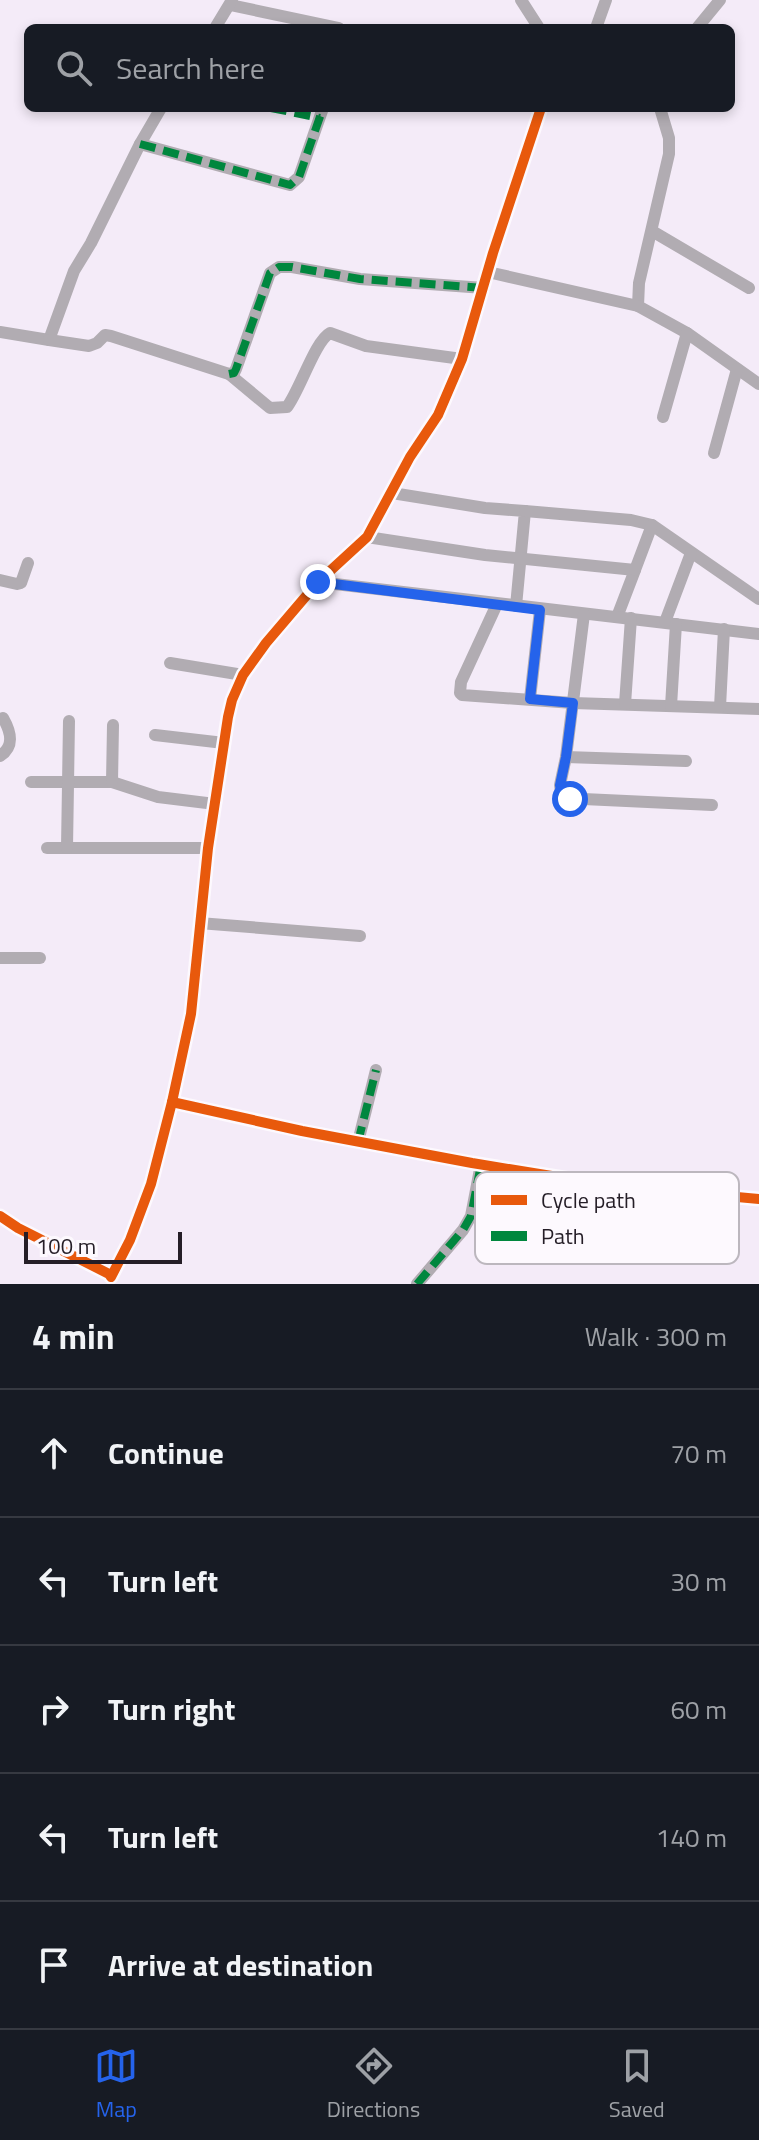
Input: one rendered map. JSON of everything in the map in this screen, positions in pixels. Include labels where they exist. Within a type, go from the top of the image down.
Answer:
[{"type":"street","points":[[521,0],[536,24]]},
{"type":"street","points":[[597,24],[606,0]]},
{"type":"street","points":[[700,24],[720,0]]},
{"type":"street","points":[[217,24],[231,2],[322,24]]},
{"type":"street","points":[[49,340],[74,271],[159,112]]},
{"type":"street","points":[[140,144],[290,185],[299,177],[322,112]]},
{"type":"street","points":[[110,1278],[130,1240],[151,1184],[191,1014],[208,848],[232,700],[243,675],[266,643],[318,582],[367,537],[410,457],[438,415],[462,359],[540,112]]},
{"type":"street","points":[[638,306],[639,283],[669,154],[669,138],[661,112]]},
{"type":"street","points":[[652,231],[749,288]]},
{"type":"street","points":[[229,374],[236,369],[270,273],[279,267],[360,279],[484,288]]},
{"type":"street","points":[[488,272],[638,306],[687,333],[759,384]]},
{"type":"street","points":[[0,332],[89,346],[108,335],[229,374],[270,408],[277,409],[287,407],[295,397],[319,345],[330,333],[366,346],[462,359]]},
{"type":"street","points":[[663,417],[687,333]]},
{"type":"street","points":[[714,453],[737,369]]},
{"type":"street","points":[[392,493],[485,508],[631,520],[652,525],[759,599]]},
{"type":"street","points":[[516,606],[525,511]]},
{"type":"street","points":[[617,617],[652,525]]},
{"type":"street","points":[[367,537],[522,559],[635,570]]},
{"type":"street","points":[[671,706],[670,623],[691,553]]},
{"type":"street","points":[[0,580],[19,584],[28,563]]},
{"type":"street","points":[[318,582],[759,634]]},
{"type":"street","points":[[497,604],[461,682],[460,693],[473,697],[573,703],[759,709]]},
{"type":"street","points":[[530,699],[540,610]]},
{"type":"street","points":[[584,614],[560,785],[562,798],[712,805]]},
{"type":"street","points":[[625,704],[631,618]]},
{"type":"street","points":[[720,707],[724,629]]},
{"type":"street","points":[[170,663],[243,675]]},
{"type":"street","points":[[0,756],[9,747],[11,738],[3,718]]},
{"type":"street","points":[[67,848],[69,721]]},
{"type":"street","points":[[112,782],[113,725]]},
{"type":"street","points":[[155,735],[224,743]]},
{"type":"street","points":[[566,757],[686,761]]},
{"type":"street","points":[[31,782],[112,782],[158,797],[215,804]]},
{"type":"street","points":[[47,848],[208,848]]},
{"type":"street","points":[[199,923],[360,936]]},
{"type":"street","points":[[0,958],[40,958]]},
{"type":"street","points":[[358,1142],[376,1070]]},
{"type":"street","points":[[172,1102],[358,1142],[529,1172]]},
{"type":"street","points":[[479,1172],[481,1164]]},
{"type":"street","points":[[417,1284],[463,1230],[471,1216],[475,1195]]},
{"type":"street","points":[[739,1197],[759,1199]]},
{"type":"street","points":[[0,1216],[124,1284]]},
{"type":"marked path","points":[[291,112],[320,118]]},
{"type":"marked path","points":[[140,144],[290,185],[299,177],[322,112]]},
{"type":"marked path","points":[[229,374],[236,369],[270,273],[279,267],[360,279],[484,288]]},
{"type":"marked path","points":[[358,1142],[376,1070]]},
{"type":"marked path","points":[[479,1172],[481,1164]]},
{"type":"marked path","points":[[417,1284],[463,1230],[471,1216],[475,1195]]},
{"type":"cycle path","points":[[0,1216],[111,1277],[130,1240],[151,1184],[191,1014],[208,848],[232,700],[243,675],[266,643],[318,582],[367,537],[410,457],[438,415],[462,359],[540,112]]},
{"type":"cycle path","points":[[172,1102],[302,1131],[527,1172]]},
{"type":"cycle path","points":[[739,1197],[759,1199]]},
{"type":"route","points":[[318,582],[540,610],[530,699],[573,703],[560,785],[562,798],[570,799]]}]
